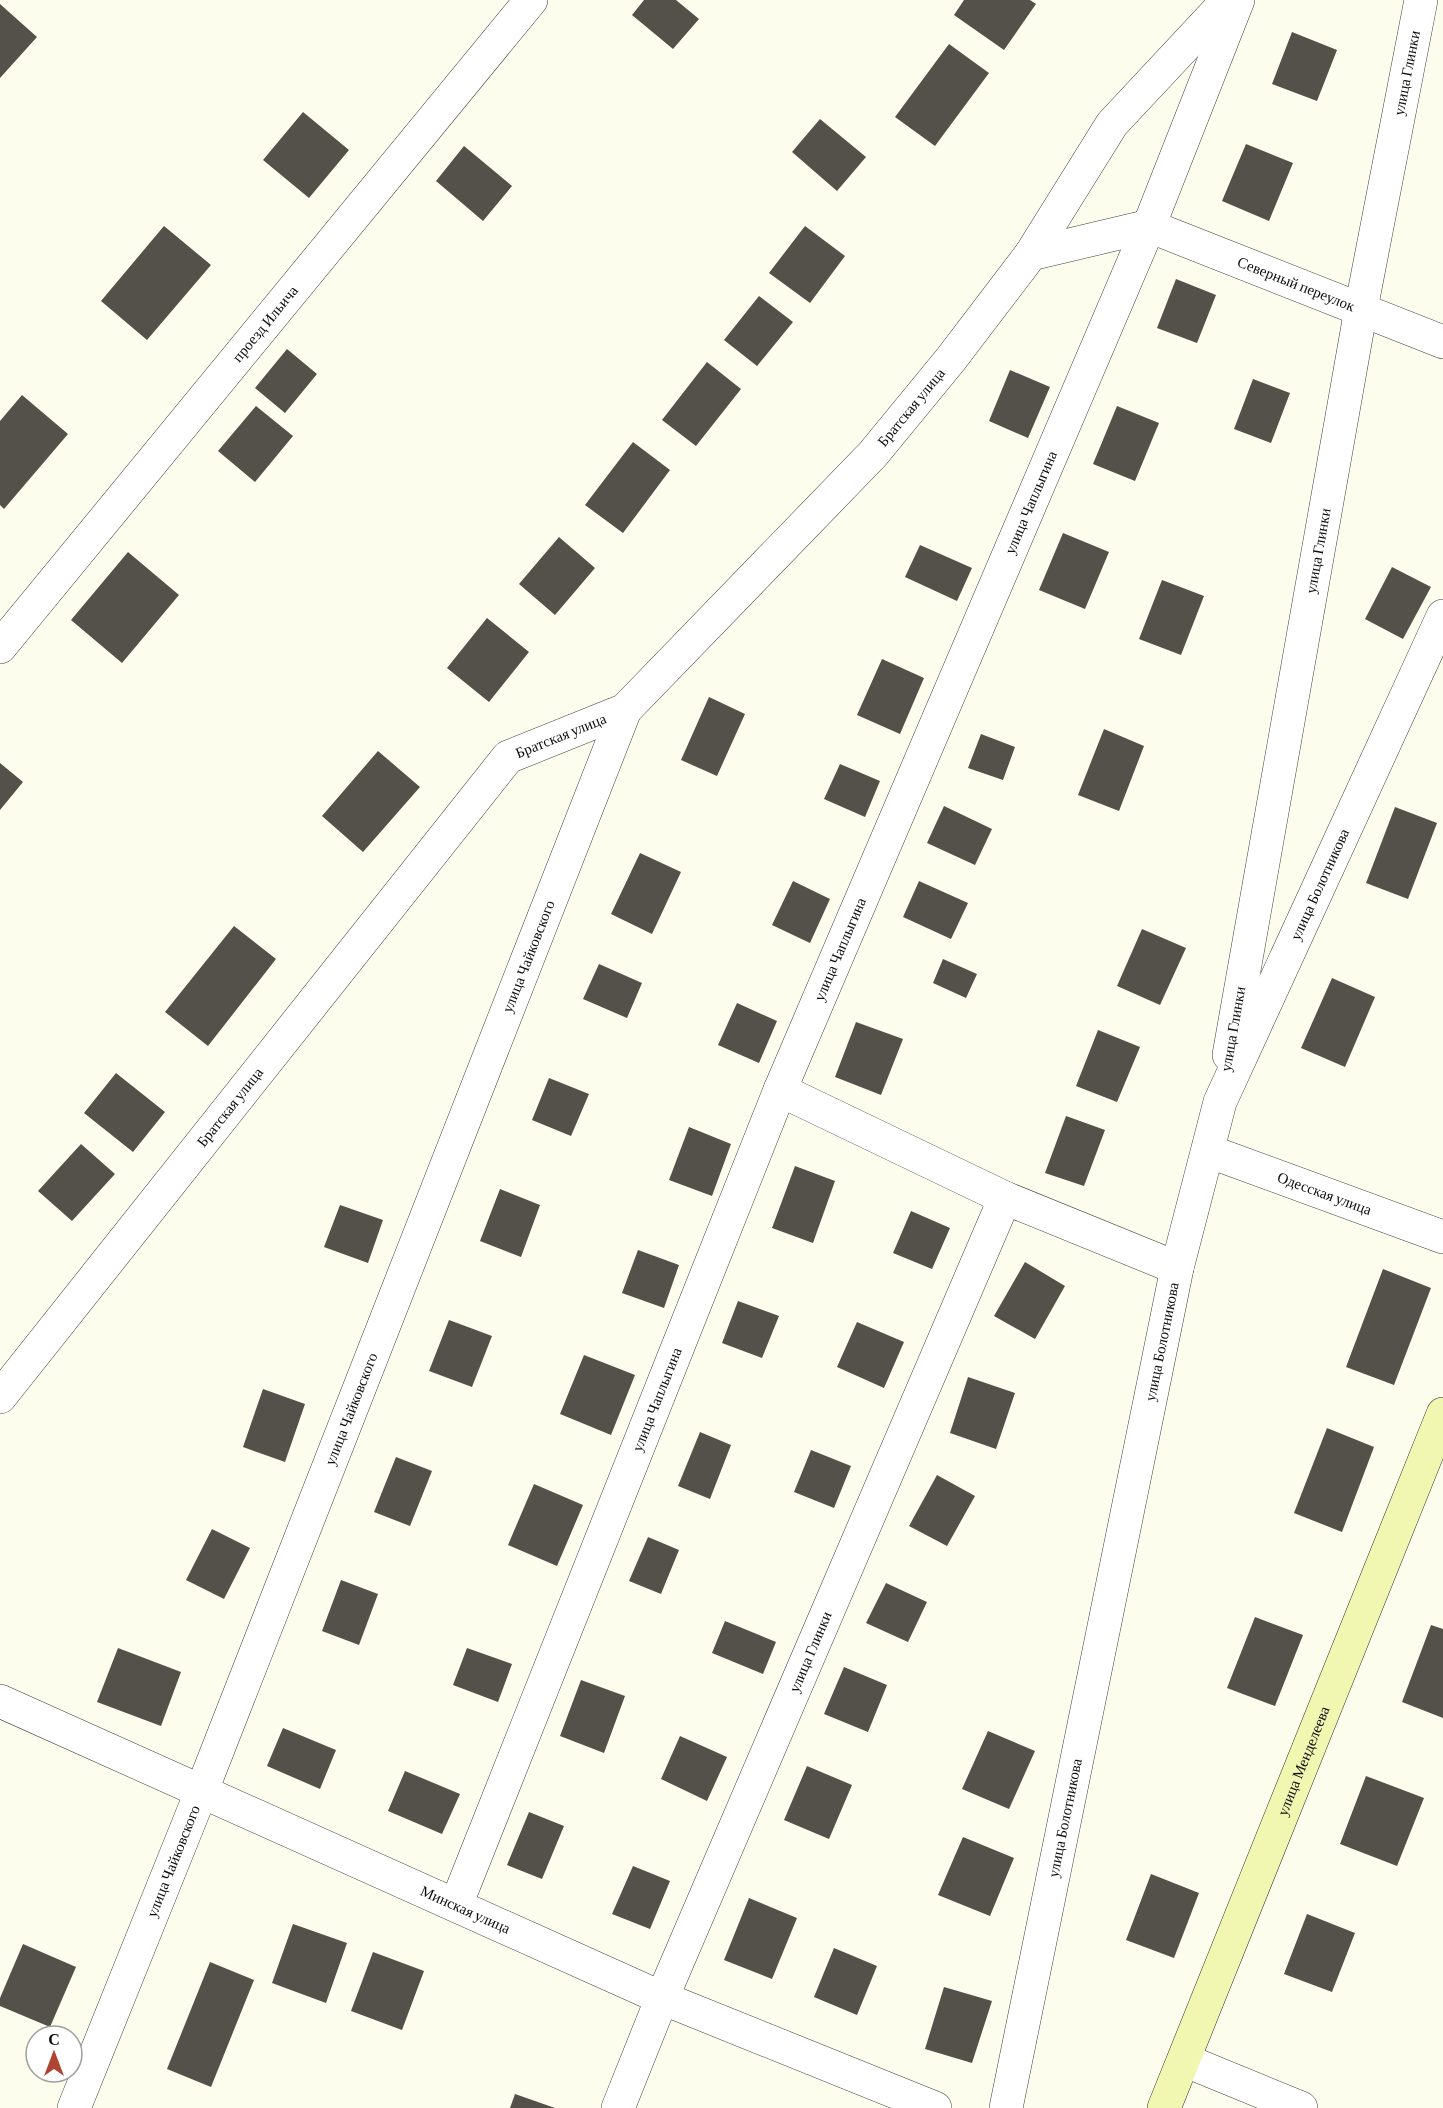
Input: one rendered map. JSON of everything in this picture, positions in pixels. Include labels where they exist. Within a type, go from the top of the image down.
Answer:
[{"type":"street","name":"проезд Ильича","points":[[0,647],[531,0]]},
{"type":"street","name":"Братская улица","points":[[0,1397],[508,757],[625,710],[873,454],[951,359],[1031,254],[1112,124],[1228,0]]},
{"type":"street","name":"улица Чаплыгина","points":[[456,1905],[780,1090],[1149,226],[1238,0]]},
{"type":"street","name":"улица Глинки","points":[[1220,1102],[1361,309],[1421,0]]},
{"type":"street","points":[[1031,254],[1149,226]]},
{"type":"street","name":"Северный переулок","points":[[1149,226],[1443,342]]},
{"type":"street","name":"улица Болотникова","points":[[1006,2108],[1177,1268],[1220,1102],[1443,616]]},
{"type":"street","name":"улица Чайковского","points":[[74,2108],[202,1790],[625,710]]},
{"type":"street","points":[[780,1090],[1005,1198],[1177,1268]]},
{"type":"street","name":"Одесская улица","points":[[1208,1151],[1443,1237]]},
{"type":"street","name":"улица Глинки","points":[[618,2108],[662,1998],[1005,1198]]},
{"type":"street","name":"улица Менделеева","points":[[1164,2108],[1443,1414]]},
{"type":"street","name":"Минская улица","points":[[0,1701],[662,1998],[935,2108]]},
{"type":"street","points":[[1184,2060],[1301,2108]]},
{"type":"building","points":[[644,0],[676,0],[699,19],[673,49],[632,15]]},
{"type":"building","points":[[964,0],[1030,0],[1036,4],[1004,50],[954,15]]},
{"type":"building","points":[[0,4],[37,37],[0,78]]},
{"type":"building","points":[[1292,32],[1337,50],[1317,101],[1272,84]]},
{"type":"building","points":[[949,44],[989,73],[935,146],[895,117]]},
{"type":"building","points":[[303,112],[349,150],[309,198],[263,160]]},
{"type":"building","points":[[820,119],[866,157],[837,191],[792,152]]},
{"type":"building","points":[[1246,144],[1293,163],[1269,221],[1222,201]]},
{"type":"building","points":[[464,146],[512,186],[483,221],[436,181]]},
{"type":"building","points":[[164,226],[211,265],[147,340],[101,301]]},
{"type":"building","points":[[805,226],[845,256],[810,303],[769,273]]},
{"type":"building","points":[[1176,279],[1216,295],[1197,343],[1157,328]]},
{"type":"building","points":[[759,296],[793,322],[757,366],[724,340]]},
{"type":"building","points":[[287,349],[317,374],[285,413],[255,388]]},
{"type":"building","points":[[707,362],[741,389],[696,446],[662,420]]},
{"type":"building","points":[[1010,370],[1050,387],[1028,438],[989,421]]},
{"type":"building","points":[[1253,379],[1290,393],[1271,443],[1234,429]]},
{"type":"building","points":[[22,395],[68,434],[4,509],[0,505],[0,421]]},
{"type":"building","points":[[256,406],[293,436],[255,482],[218,451]]},
{"type":"building","points":[[1117,406],[1159,423],[1135,481],[1093,464]]},
{"type":"building","points":[[633,442],[670,470],[623,533],[585,505]]},
{"type":"building","points":[[1063,533],[1109,552],[1085,609],[1039,590]]},
{"type":"building","points":[[559,537],[595,568],[555,615],[519,584]]},
{"type":"building","points":[[920,545],[972,568],[957,601],[905,577]]},
{"type":"building","points":[[128,552],[179,595],[122,663],[71,620]]},
{"type":"building","points":[[1392,567],[1431,587],[1403,639],[1365,619]]},
{"type":"building","points":[[1162,580],[1204,596],[1181,655],[1139,639]]},
{"type":"building","points":[[487,618],[529,652],[489,702],[447,668]]},
{"type":"building","points":[[882,659],[924,678],[900,734],[857,715]]},
{"type":"building","points":[[709,697],[745,714],[717,776],[681,760]]},
{"type":"building","points":[[1104,729],[1144,746],[1119,811],[1078,795]]},
{"type":"building","points":[[981,734],[1015,747],[1003,780],[968,768]]},
{"type":"building","points":[[378,751],[420,787],[363,852],[322,816]]},
{"type":"building","points":[[0,763],[23,782],[0,810]]},
{"type":"building","points":[[840,764],[880,781],[865,817],[824,799]]},
{"type":"building","points":[[944,806],[992,829],[975,865],[927,843]]},
{"type":"building","points":[[1395,807],[1437,823],[1408,899],[1366,883]]},
{"type":"building","points":[[640,853],[681,872],[652,934],[611,914]]},
{"type":"building","points":[[793,881],[830,899],[810,943],[772,925]]},
{"type":"building","points":[[919,881],[968,903],[951,939],[903,917]]},
{"type":"building","points":[[234,926],[276,959],[208,1046],[165,1012]]},
{"type":"building","points":[[1142,929],[1186,948],[1160,1005],[1117,986]]},
{"type":"building","points":[[943,959],[977,974],[966,998],[933,983]]},
{"type":"building","points":[[599,964],[642,983],[627,1018],[583,999]]},
{"type":"building","points":[[1332,978],[1375,997],[1345,1067],[1301,1048]]},
{"type":"building","points":[[737,1003],[777,1021],[759,1063],[718,1045]]},
{"type":"building","points":[[856,1022],[903,1039],[881,1095],[835,1077]]},
{"type":"building","points":[[1098,1030],[1140,1047],[1117,1102],[1076,1086]]},
{"type":"building","points":[[116,1073],[165,1112],[133,1152],[84,1113]]},
{"type":"building","points":[[549,1078],[589,1094],[571,1136],[532,1120]]},
{"type":"building","points":[[1066,1116],[1105,1130],[1084,1186],[1045,1173]]},
{"type":"building","points":[[689,1127],[731,1144],[712,1196],[669,1180]]},
{"type":"building","points":[[81,1144],[115,1174],[72,1221],[38,1191]]},
{"type":"building","points":[[795,1166],[835,1181],[813,1243],[772,1228]]},
{"type":"building","points":[[500,1189],[540,1205],[521,1257],[480,1241]]},
{"type":"building","points":[[340,1205],[383,1220],[368,1263],[324,1247]]},
{"type":"building","points":[[911,1211],[950,1228],[932,1269],[893,1253]]},
{"type":"building","points":[[638,1250],[679,1265],[664,1308],[622,1293]]},
{"type":"building","points":[[1025,1262],[1065,1286],[1035,1339],[994,1316]]},
{"type":"building","points":[[1383,1269],[1431,1288],[1394,1385],[1346,1367]]},
{"type":"building","points":[[738,1301],[779,1316],[762,1358],[722,1343]]},
{"type":"building","points":[[449,1320],[492,1336],[472,1387],[429,1371]]},
{"type":"building","points":[[857,1322],[904,1342],[884,1388],[837,1367]]},
{"type":"building","points":[[584,1355],[635,1375],[611,1435],[560,1414]]},
{"type":"building","points":[[968,1377],[1015,1393],[996,1449],[950,1433]]},
{"type":"building","points":[[263,1389],[305,1404],[285,1462],[243,1447]]},
{"type":"building","points":[[1327,1428],[1374,1447],[1342,1532],[1294,1513]]},
{"type":"building","points":[[700,1432],[731,1445],[710,1499],[678,1486]]},
{"type":"building","points":[[811,1450],[851,1466],[834,1508],[794,1492]]},
{"type":"building","points":[[396,1457],[432,1471],[410,1526],[374,1512]]},
{"type":"building","points":[[937,1475],[975,1496],[947,1546],[909,1526]]},
{"type":"building","points":[[534,1484],[583,1505],[557,1566],[508,1545]]},
{"type":"building","points":[[212,1529],[250,1548],[224,1599],[186,1580]]},
{"type":"building","points":[[648,1537],[679,1550],[661,1594],[629,1581]]},
{"type":"building","points":[[341,1580],[378,1594],[359,1645],[322,1631]]},
{"type":"building","points":[[886,1583],[927,1602],[908,1642],[866,1623]]},
{"type":"building","points":[[1255,1617],[1303,1635],[1275,1706],[1227,1688]]},
{"type":"building","points":[[725,1621],[776,1642],[763,1674],[712,1653]]},
{"type":"building","points":[[1431,1625],[1443,1629],[1443,1718],[1402,1702]]},
{"type":"building","points":[[118,1648],[181,1672],[161,1726],[97,1702]]},
{"type":"building","points":[[467,1648],[512,1664],[498,1702],[453,1685]]},
{"type":"building","points":[[844,1667],[887,1685],[868,1732],[824,1714]]},
{"type":"building","points":[[581,1680],[625,1696],[604,1753],[560,1736]]},
{"type":"building","points":[[283,1728],[336,1750],[320,1789],[267,1766]]},
{"type":"building","points":[[988,1731],[1035,1751],[1009,1809],[962,1789]]},
{"type":"building","points":[[680,1736],[727,1757],[707,1801],[661,1779]]},
{"type":"building","points":[[807,1766],[852,1785],[829,1839],[784,1820]]},
{"type":"building","points":[[405,1771],[460,1794],[442,1834],[388,1811]]},
{"type":"building","points":[[1366,1776],[1424,1798],[1397,1866],[1340,1844]]},
{"type":"building","points":[[529,1812],[564,1826],[542,1879],[507,1865]]},
{"type":"building","points":[[963,1837],[1014,1858],[990,1916],[938,1895]]},
{"type":"building","points":[[633,1866],[670,1881],[650,1929],[612,1914]]},
{"type":"building","points":[[1151,1874],[1199,1893],[1174,1958],[1126,1940]]},
{"type":"building","points":[[749,1898],[797,1918],[772,1979],[724,1960]]},
{"type":"building","points":[[1307,1914],[1355,1933],[1332,1992],[1284,1974]]},
{"type":"building","points":[[293,1924],[347,1943],[326,2003],[272,1983]]},
{"type":"building","points":[[23,1944],[76,1967],[51,2024],[43,2024],[0,2006],[0,1998]]},
{"type":"building","points":[[834,1948],[877,1966],[857,2015],[814,1997]]},
{"type":"building","points":[[373,1952],[424,1971],[402,2030],[351,2011]]},
{"type":"building","points":[[210,1962],[254,1980],[211,2087],[167,2069]]},
{"type":"building","points":[[944,1987],[992,2001],[972,2063],[925,2049]]},
{"type":"building","points":[[515,2094],[555,2108],[510,2108]]}]
